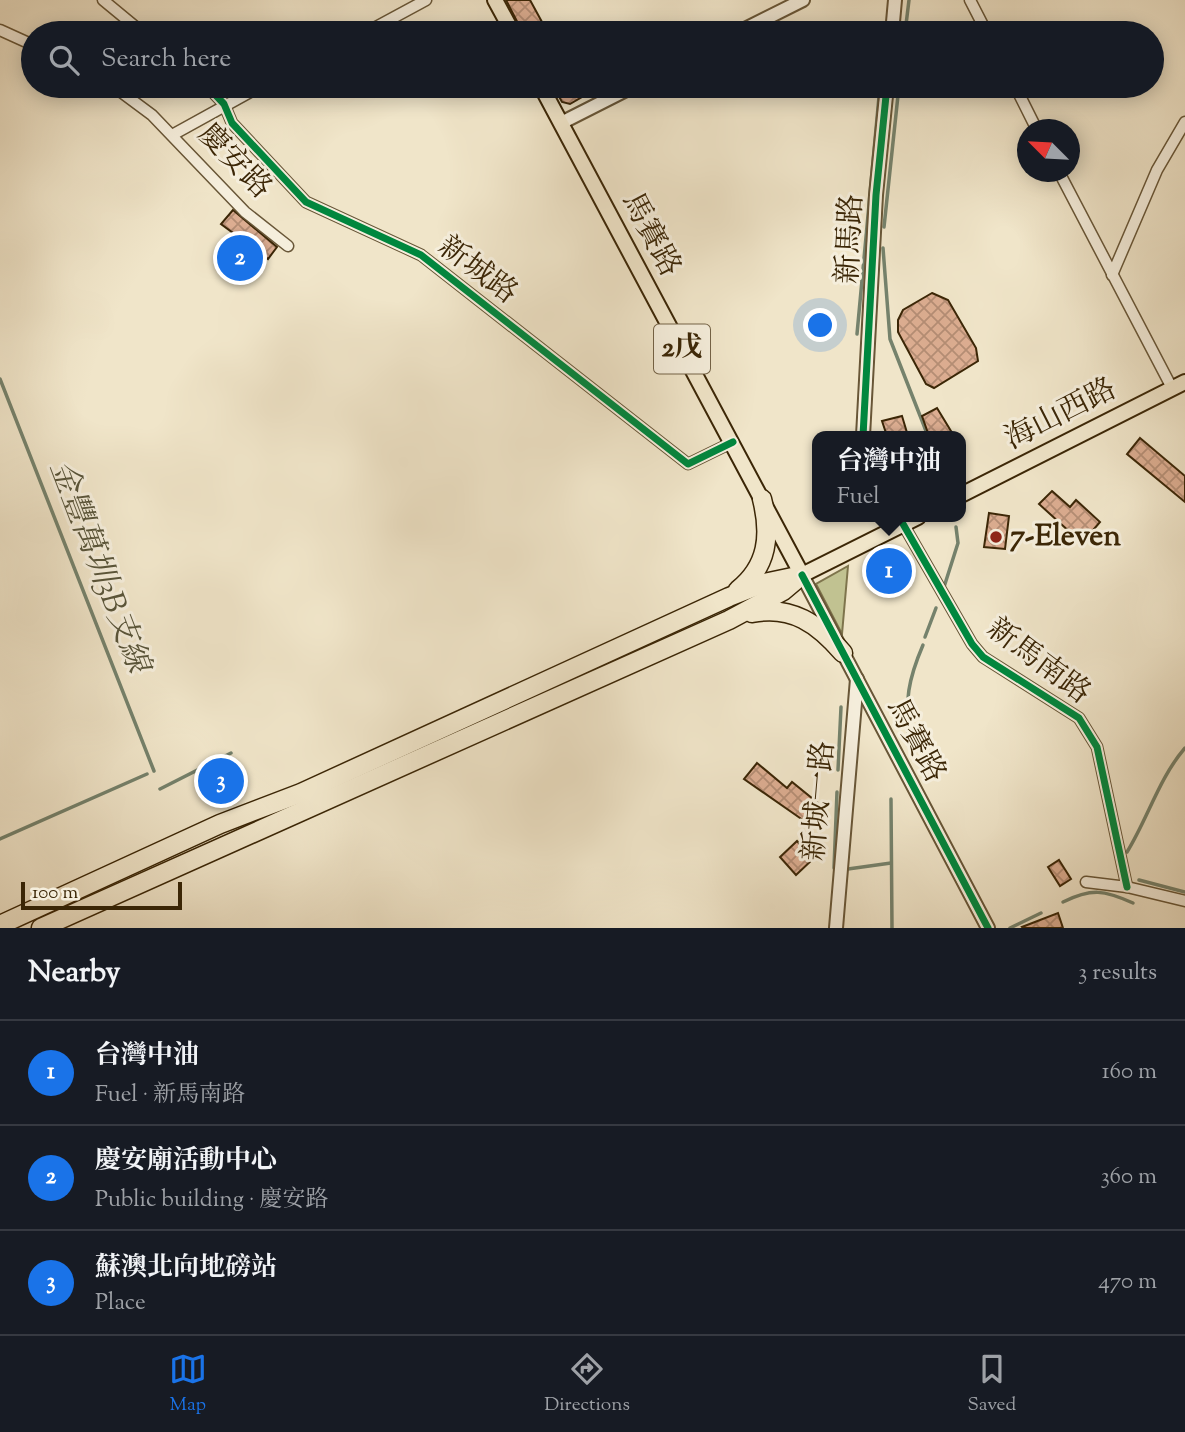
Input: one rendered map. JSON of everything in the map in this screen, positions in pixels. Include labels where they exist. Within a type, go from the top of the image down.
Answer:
[{"type":"highway","points":[[729,597],[748,582],[761,564],[768,534],[762,499]]},
{"type":"highway","points":[[0,925],[220,824],[300,793],[729,597],[764,583],[802,575]]},
{"type":"highway","points":[[41,928],[729,620],[783,591],[802,575]]},
{"type":"highway","points":[[729,620],[754,612],[781,610],[816,626],[843,653]]},
{"type":"main road","points":[[495,0],[506,21]]},
{"type":"main road","name":"馬賽路","points":[[547,98],[802,575]]},
{"type":"main road","name":"海山西路","points":[[966,492],[1179,385]]},
{"type":"main road","points":[[802,575],[897,522]]},
{"type":"street","points":[[103,0],[128,21]]},
{"type":"street","points":[[387,21],[426,0]]},
{"type":"street","points":[[761,21],[803,0]]},
{"type":"street","points":[[893,21],[895,0]]},
{"type":"street","points":[[970,0],[981,21]]},
{"type":"street","points":[[0,30],[21,40]]},
{"type":"street","name":"慶安路","points":[[128,98],[174,134],[246,212],[288,246]]},
{"type":"street","name":"新城路","points":[[219,98],[225,104],[232,122],[306,202],[421,255],[688,464],[733,442]]},
{"type":"street","points":[[174,134],[237,98]]},
{"type":"street","points":[[561,123],[610,98]]},
{"type":"street","name":"新馬路","points":[[863,431],[876,195],[886,98]]},
{"type":"street","points":[[1020,98],[1031,119]]},
{"type":"street","points":[[1112,275],[1157,170],[1185,122]]},
{"type":"street","points":[[1064,182],[1112,275],[1179,385]]},
{"type":"street","name":"新馬南路","points":[[902,522],[964,634],[978,651],[1014,678],[1079,718],[1089,731],[1097,747],[1127,887]]},
{"type":"street","name":"馬賽路","points":[[802,575],[988,928]]},
{"type":"street","name":"新城一路","points":[[836,928],[857,678]]},
{"type":"street","points":[[1086,882],[1127,887],[1185,901]]},
{"type":"green space","points":[[848,566],[842,634],[816,584]]},
{"type":"building","points":[[506,0],[530,0],[541,21],[517,21]]},
{"type":"building","points":[[560,98],[580,98],[570,104],[562,102]]},
{"type":"building","points":[[233,210],[277,247],[268,259],[221,224]]},
{"type":"building","points":[[241,241],[255,267],[239,277],[225,248]]},
{"type":"building","points":[[932,293],[948,300],[976,348],[978,361],[934,388],[926,384],[898,332],[898,320],[903,310]]},
{"type":"building","points":[[937,408],[951,431],[927,431],[922,416]]},
{"type":"building","points":[[902,416],[906,431],[885,431],[882,421]]},
{"type":"building","points":[[1140,438],[1185,476],[1185,502],[1127,454]]},
{"type":"building","points":[[1052,491],[1070,507],[1076,500],[1100,522],[1082,543],[1039,504]]},
{"type":"building","name":"7-Eleven","points":[[989,513],[1009,516],[1005,549],[984,547]]},
{"type":"building","points":[[894,562],[907,587],[892,595],[879,570]]},
{"type":"building","points":[[757,763],[787,788],[792,782],[824,808],[810,825],[744,779]]},
{"type":"building","points":[[226,770],[232,787],[216,792],[211,775]]},
{"type":"building","points":[[797,841],[813,859],[796,875],[780,857]]},
{"type":"building","points":[[1059,860],[1071,879],[1060,886],[1048,867]]},
{"type":"building","points":[[1058,913],[1063,928],[1022,927]]},
{"type":"waterway","points":[[906,21],[909,0]]},
{"type":"waterway","points":[[857,334],[879,98]]},
{"type":"waterway","points":[[884,227],[898,98]]},
{"type":"waterway","points":[[883,248],[890,339],[926,431]]},
{"type":"waterway","name":"金豐萬圳3B支線","points":[[0,379],[154,771]]},
{"type":"waterway","points":[[944,587],[958,543],[956,527]]},
{"type":"waterway","points":[[925,637],[936,608]]},
{"type":"waterway","points":[[909,738],[909,690],[923,645]]},
{"type":"waterway","points":[[838,770],[841,707]]},
{"type":"waterway","points":[[1127,852],[1168,772],[1185,748]]},
{"type":"waterway","points":[[160,789],[231,753]]},
{"type":"waterway","points":[[0,839],[147,774]]},
{"type":"waterway","points":[[834,868],[837,792]]},
{"type":"waterway","points":[[891,799],[892,928]]},
{"type":"waterway","points":[[848,869],[891,863]]},
{"type":"waterway","points":[[1139,880],[1185,892]]},
{"type":"waterway","points":[[1063,902],[1082,894],[1098,892],[1133,903]]},
{"type":"waterway","points":[[1010,928],[1041,913]]},
{"type":"cycle path","points":[[218,98],[232,123],[306,202],[421,255],[688,464],[733,442]]},
{"type":"cycle path","points":[[863,431],[876,195],[886,98]]},
{"type":"cycle path","points":[[902,522],[972,644],[983,657],[1079,718],[1097,747],[1127,887]]},
{"type":"cycle path","points":[[802,575],[988,928]]},
{"type":"place","name":"慶安廟活動中心","points":[[240,258]]},
{"type":"place","name":"7-Eleven","points":[[996,537]]},
{"type":"place","name":"台灣中油","points":[[889,571]]},
{"type":"place","name":"蘇澳北向地磅站","points":[[221,781]]}]
